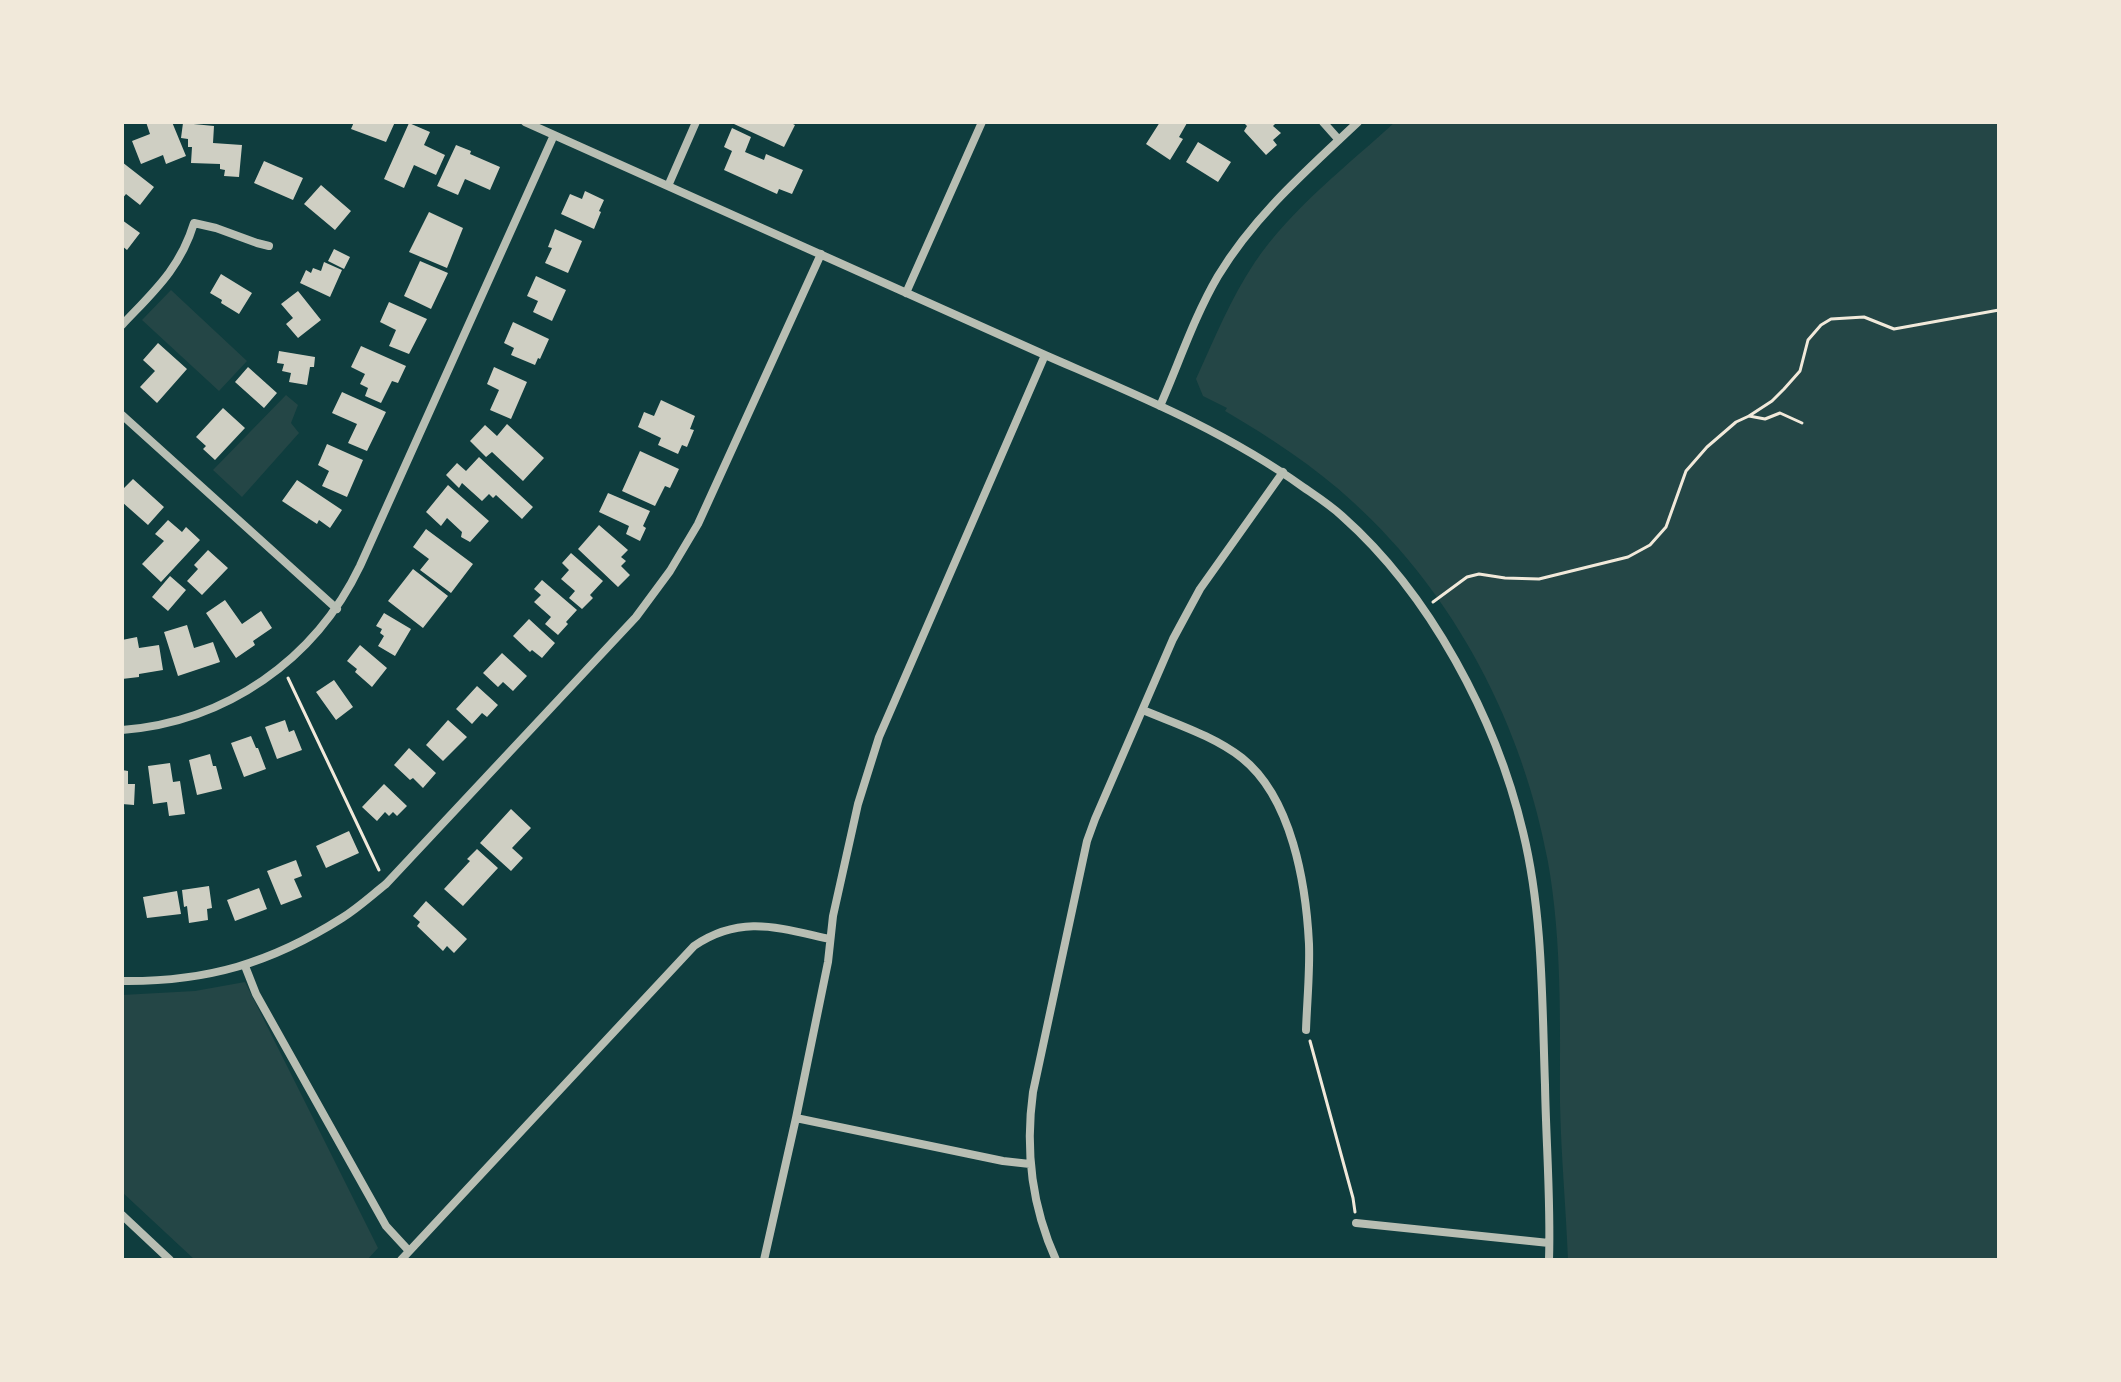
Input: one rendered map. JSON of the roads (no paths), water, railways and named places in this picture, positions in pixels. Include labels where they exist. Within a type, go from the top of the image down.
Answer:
[{"type":"street","points":[[525,122],[1210,429],[1283,472],[1342,515],[1390,565],[1462,670],[1484,714],[1523,832],[1542,969],[1549,1260]]},
{"type":"street","points":[[668,186],[696,122]]},
{"type":"street","points":[[906,293],[982,122]]},
{"type":"street","points":[[1323,122],[1339,140]]},
{"type":"street","points":[[1160,406],[1217,277],[1268,207],[1358,122]]},
{"type":"street","points":[[122,730],[161,725],[199,714],[245,693],[283,666],[312,639],[337,609],[360,566],[554,135]]},
{"type":"street","points":[[122,325],[177,264],[194,223],[269,246]]},
{"type":"street","points":[[122,981],[157,981],[245,966],[293,946],[344,916],[386,884],[636,617],[670,571],[698,524],[821,254]]},
{"type":"street","points":[[764,1260],[828,962],[833,916],[858,804],[873,754],[1045,355]]},
{"type":"street","points":[[122,415],[337,609]]},
{"type":"street","points":[[1056,1260],[1041,1219],[1028,1141],[1033,1092],[1080,868],[1095,819],[1173,639],[1200,589],[1283,472]]},
{"type":"street","points":[[1143,710],[1234,752],[1257,772],[1276,800],[1290,833],[1305,900],[1309,945],[1306,1030]]},
{"type":"street","points":[[401,1260],[694,946],[721,931],[753,925],[830,939]]},
{"type":"street","points":[[245,966],[256,994],[386,1226],[409,1251]]},
{"type":"street","points":[[796,1118],[1030,1164]]},
{"type":"street","points":[[122,1215],[170,1260]]},
{"type":"street","points":[[1356,1223],[1549,1243]]}]
